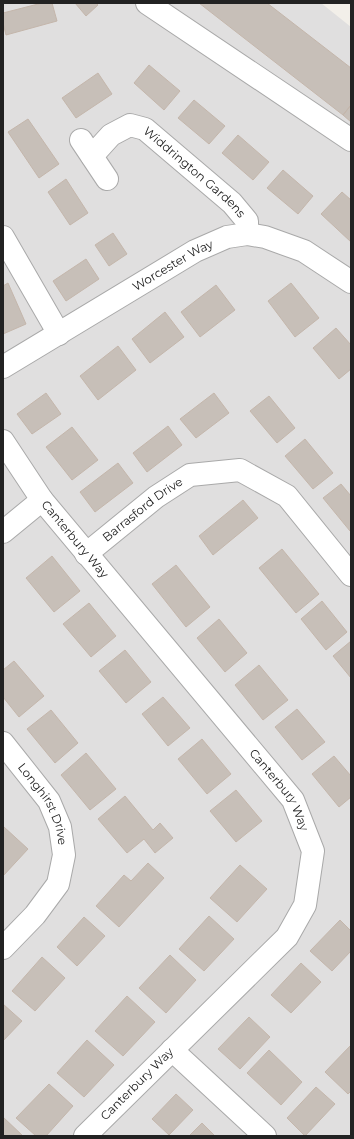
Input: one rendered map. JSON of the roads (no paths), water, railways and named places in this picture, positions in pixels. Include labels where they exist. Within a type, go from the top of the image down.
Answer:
[{"type":"street","points":[[147,3],[351,140]]},
{"type":"street","name":"Widdrington Gardens","points":[[107,179],[86,148],[130,125],[145,129],[232,203],[247,221],[247,234]]},
{"type":"street","name":"Worcester Way","points":[[3,367],[195,251],[227,237],[247,234],[265,237],[304,251],[351,282]]},
{"type":"street","points":[[3,237],[59,334]]},
{"type":"street","name":"Canterbury Way","points":[[3,441],[42,500],[293,800],[313,851],[305,905],[287,937],[85,1136]]},
{"type":"street","name":"Barrasford Drive","points":[[86,554],[156,497],[190,475],[240,470],[287,496],[351,575]]},
{"type":"street","points":[[3,532],[42,500]]},
{"type":"street","name":"Longhirst Drive","points":[[3,743],[49,800],[60,827],[64,855],[58,884],[35,915],[3,948]]},
{"type":"street","points":[[172,1050],[265,1136]]}]
